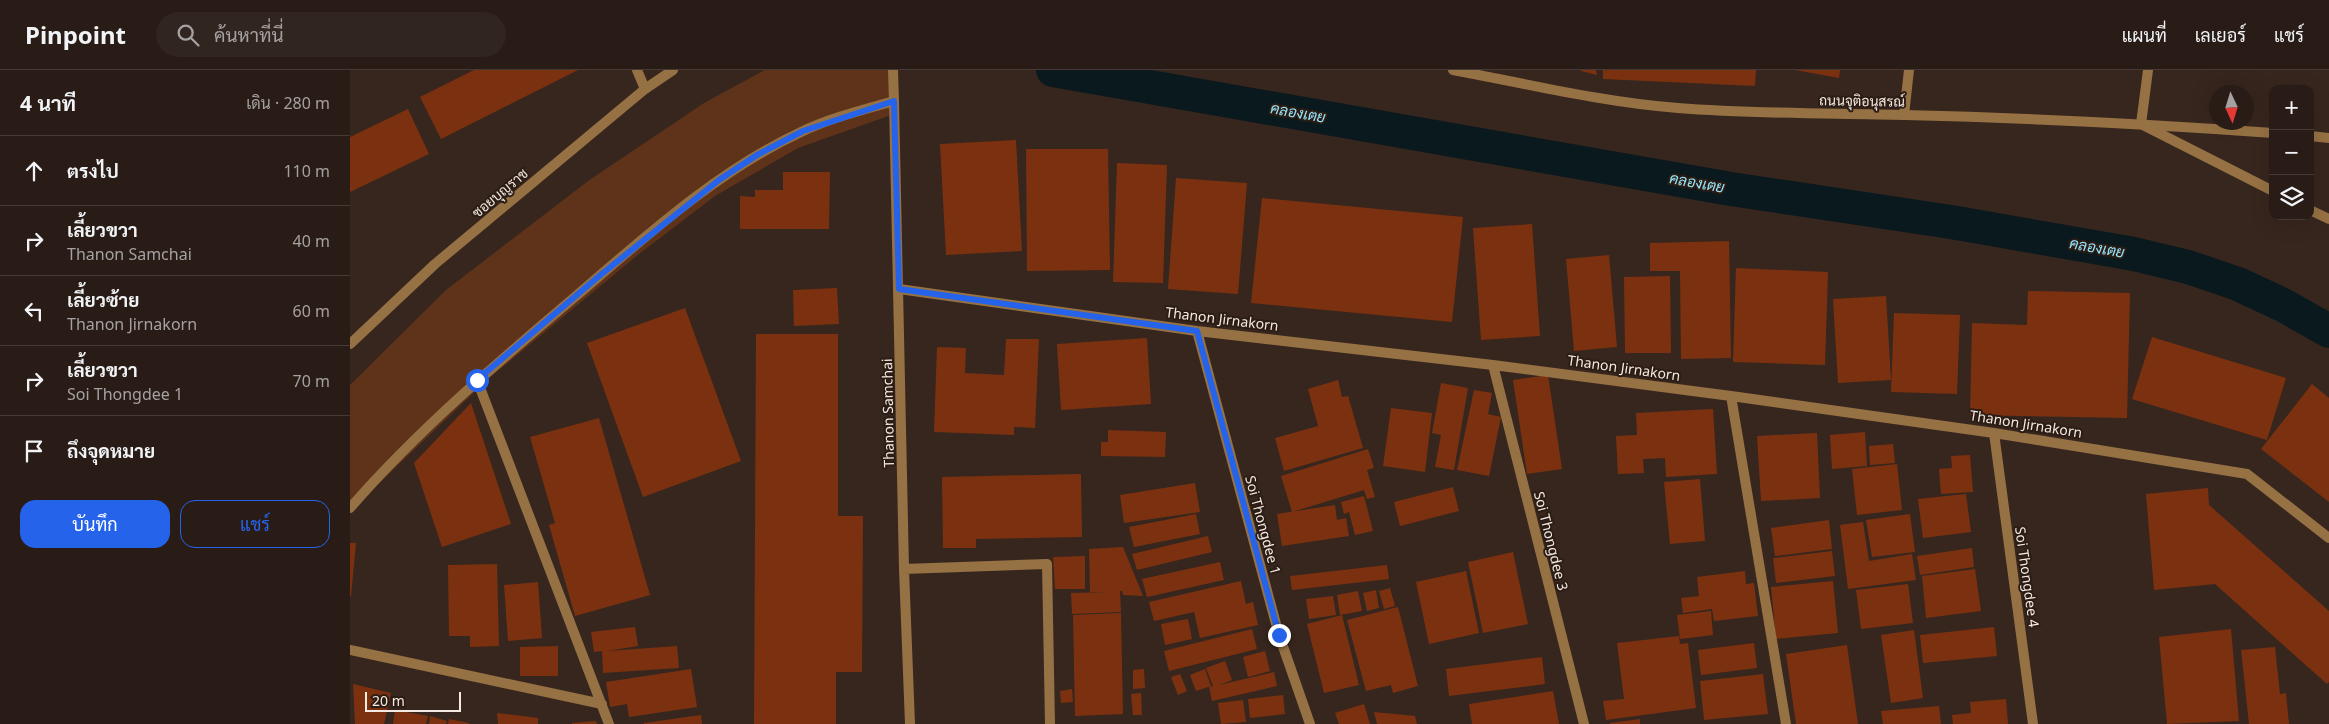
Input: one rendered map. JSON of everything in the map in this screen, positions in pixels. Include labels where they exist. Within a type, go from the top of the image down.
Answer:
[{"type":"street","points":[[637,70],[645,90]]},
{"type":"street","name":"ซอยบุญราช","points":[[350,344],[435,264],[645,90],[673,70]]},
{"type":"street","name":"Thanon Samchai","points":[[894,70],[904,568],[910,724]]},
{"type":"street","name":"ถนนจุติอนุสรณ์","points":[[1453,70],[1589,96],[1676,108],[1773,114],[1904,115],[2141,124],[2269,134]]},
{"type":"street","points":[[1904,115],[1909,70]]},
{"type":"street","points":[[2148,70],[2141,124],[2269,189]]},
{"type":"street","points":[[350,508],[477,380],[660,226],[719,180],[751,159],[803,131],[894,101]]},
{"type":"street","points":[[2314,136],[2329,138]]},
{"type":"street","points":[[2314,212],[2329,219]]},
{"type":"street","name":"Thanon Jirnakorn","points":[[899,289],[1197,331],[1493,365],[1731,396],[1994,433],[2247,474],[2327,538]]},
{"type":"street","name":"Soi Thongdee 1","points":[[1197,331],[1279,635],[1310,724]]},
{"type":"street","name":"Soi Thongdee 3","points":[[1493,365],[1584,724]]},
{"type":"street","points":[[477,380],[609,724]]},
{"type":"street","points":[[1731,396],[1786,724]]},
{"type":"street","name":"Soi Thongdee 4","points":[[1994,433],[2033,724]]},
{"type":"street","points":[[904,568],[1046,564],[1050,724]]},
{"type":"street","points":[[350,650],[602,704]]},
{"type":"shaded area","points":[[765,70],[894,70],[894,114],[798,148],[715,196],[639,254],[488,379],[350,511],[350,385],[446,290],[588,181],[704,103]]},
{"type":"building","points":[[474,70],[578,70],[441,139],[420,97]]},
{"type":"building","points":[[1596,70],[1597,75],[1581,71]]},
{"type":"building","points":[[1603,70],[1756,70],[1755,86],[1603,79]]},
{"type":"building","points":[[1795,70],[1840,70],[1839,78]]},
{"type":"building","points":[[408,109],[429,154],[350,192],[350,137]]},
{"type":"building","points":[[1016,140],[1022,251],[946,255],[940,144]]},
{"type":"building","points":[[1026,149],[1108,149],[1110,270],[1027,271]]},
{"type":"building","points":[[1117,163],[1167,165],[1163,283],[1113,282]]},
{"type":"building","points":[[783,172],[830,172],[829,229],[740,229],[740,196],[755,197],[755,190],[783,190]]},
{"type":"building","points":[[1176,178],[1247,183],[1238,294],[1168,289]]},
{"type":"building","points":[[1262,198],[1463,217],[1452,322],[1251,303]]},
{"type":"building","points":[[1532,224],[1540,336],[1481,340],[1473,228]]},
{"type":"building","points":[[1729,241],[1731,358],[1681,359],[1680,271],[1650,271],[1650,243]]},
{"type":"building","points":[[1609,255],[1617,347],[1574,351],[1566,259]]},
{"type":"building","points":[[1736,268],[1828,272],[1825,365],[1733,362]]},
{"type":"building","points":[[1670,276],[1671,353],[1625,353],[1624,277]]},
{"type":"building","points":[[837,288],[839,324],[794,326],[793,290]]},
{"type":"building","points":[[2028,291],[2130,293],[2127,418],[1970,415],[1972,323],[2027,325]]},
{"type":"building","points":[[1886,296],[1891,380],[1838,383],[1833,299]]},
{"type":"building","points":[[685,308],[741,461],[643,497],[587,343]]},
{"type":"building","points":[[1894,313],[1960,315],[1957,394],[1891,392]]},
{"type":"building","points":[[756,334],[838,334],[838,516],[863,516],[862,672],[836,672],[836,724],[754,724]]},
{"type":"building","points":[[2152,337],[2286,378],[2267,440],[2132,399]]},
{"type":"building","points":[[1147,338],[1151,404],[1061,410],[1057,344]]},
{"type":"building","points":[[1006,339],[1039,339],[1035,428],[1014,427],[1014,435],[934,432],[937,347],[966,348],[965,373],[1004,375]]},
{"type":"building","points":[[1548,375],[1562,469],[1527,474],[1513,380]]},
{"type":"building","points":[[1338,380],[1342,397],[1348,396],[1363,448],[1284,471],[1275,438],[1318,426],[1308,389]]},
{"type":"building","points":[[1441,383],[1468,388],[1454,470],[1435,467],[1441,435],[1432,433]]},
{"type":"building","points":[[2312,384],[2329,398],[2329,502],[2261,449]]},
{"type":"building","points":[[1474,390],[1492,393],[1488,414],[1501,417],[1489,476],[1457,470]]},
{"type":"building","points":[[471,403],[511,524],[442,547],[414,463]]},
{"type":"building","points":[[1391,408],[1432,413],[1425,472],[1383,466]]},
{"type":"building","points":[[1713,409],[1717,474],[1666,477],[1665,458],[1643,459],[1644,473],[1618,474],[1616,436],[1637,435],[1636,413]]},
{"type":"building","points":[[599,418],[650,595],[575,616],[549,525],[555,523],[530,437]]},
{"type":"building","points":[[1108,430],[1166,432],[1165,457],[1101,456],[1101,442],[1108,442]]},
{"type":"building","points":[[1865,432],[1867,466],[1832,469],[1830,435]]},
{"type":"building","points":[[1817,433],[1820,498],[1761,501],[1757,436]]},
{"type":"building","points":[[1893,444],[1895,463],[1870,465],[1869,446]]},
{"type":"building","points":[[1368,449],[1374,468],[1367,470],[1375,497],[1367,499],[1364,490],[1292,512],[1281,476]]},
{"type":"building","points":[[1970,455],[1973,492],[1941,494],[1939,469],[1952,468],[1951,456]]},
{"type":"building","points":[[1897,464],[1902,510],[1857,515],[1852,469]]},
{"type":"building","points":[[1081,474],[1082,537],[976,539],[976,548],[943,548],[942,477]]},
{"type":"building","points":[[1700,479],[1705,541],[1670,544],[1664,482]]},
{"type":"building","points":[[1195,483],[1200,512],[1124,523],[1120,495]]},
{"type":"building","points":[[1453,487],[1459,511],[1400,526],[1394,502]]},
{"type":"building","points":[[2208,488],[2209,505],[2329,611],[2329,682],[2327,684],[2215,584],[2154,590],[2146,494]]},
{"type":"building","points":[[1966,494],[1971,532],[1923,538],[1918,499]]},
{"type":"building","points":[[1364,496],[1373,531],[1355,535],[1349,512],[1344,514],[1341,502]]},
{"type":"building","points":[[1335,505],[1337,520],[1346,518],[1349,536],[1282,546],[1277,514]]},
{"type":"building","points":[[1196,514],[1200,534],[1134,547],[1129,527]]},
{"type":"building","points":[[1910,514],[1915,552],[1872,557],[1866,520]]},
{"type":"building","points":[[1829,520],[1832,549],[1775,556],[1771,528]]},
{"type":"building","points":[[1863,522],[1869,561],[1912,554],[1916,580],[1848,589],[1840,525]]},
{"type":"building","points":[[1208,536],[1212,552],[1137,570],[1132,554]]},
{"type":"building","points":[[350,543],[356,543],[351,596],[350,596]]},
{"type":"building","points":[[1123,547],[1143,596],[1123,595],[1122,591],[1120,591],[1121,612],[1072,614],[1071,593],[1108,592],[1090,592],[1089,549]]},
{"type":"building","points":[[1972,548],[1974,567],[1920,575],[1917,556]]},
{"type":"building","points":[[1832,551],[1835,576],[1776,583],[1773,558]]},
{"type":"building","points":[[1513,552],[1528,624],[1483,633],[1468,562]]},
{"type":"building","points":[[1085,556],[1085,589],[1055,589],[1053,557]]},
{"type":"building","points":[[1220,562],[1224,580],[1147,597],[1142,579]]},
{"type":"building","points":[[497,564],[499,646],[470,647],[470,636],[449,636],[448,565]]},
{"type":"building","points":[[1387,565],[1389,579],[1292,590],[1290,576]]},
{"type":"building","points":[[1975,569],[1981,611],[1926,618],[1922,576]]},
{"type":"building","points":[[1466,571],[1479,633],[1429,644],[1416,582]]},
{"type":"building","points":[[1745,571],[1746,584],[1754,583],[1758,616],[1714,621],[1712,609],[1683,613],[1681,598],[1699,596],[1697,577]]},
{"type":"building","points":[[1241,581],[1246,604],[1253,602],[1258,625],[1200,638],[1194,612],[1154,621],[1149,602]]},
{"type":"building","points":[[1833,581],[1838,633],[1776,639],[1771,587]]},
{"type":"building","points":[[538,582],[542,638],[508,641],[504,585]]},
{"type":"building","points":[[1908,584],[1913,623],[1861,629],[1856,590]]},
{"type":"building","points":[[1390,588],[1395,606],[1384,609],[1379,591]]},
{"type":"building","points":[[1376,590],[1379,608],[1367,611],[1363,593]]},
{"type":"building","points":[[1358,591],[1362,611],[1340,615],[1337,595]]},
{"type":"building","points":[[1333,596],[1336,615],[1309,619],[1306,599]]},
{"type":"building","points":[[1398,607],[1418,686],[1393,693],[1391,685],[1366,691],[1347,620]]},
{"type":"building","points":[[1711,611],[1713,635],[1680,639],[1677,615]]},
{"type":"building","points":[[1121,613],[1123,714],[1075,716],[1073,615]]},
{"type":"building","points":[[1342,615],[1359,685],[1324,693],[1307,624]]},
{"type":"building","points":[[1188,619],[1192,639],[1165,645],[1161,624]]},
{"type":"building","points":[[635,627],[638,646],[607,651],[677,646],[679,668],[603,673],[602,651],[594,652],[591,632]]},
{"type":"building","points":[[1994,627],[1997,656],[1923,663],[1920,635]]},
{"type":"building","points":[[1252,629],[1257,649],[1169,671],[1164,651]]},
{"type":"building","points":[[2231,629],[2239,721],[2167,724],[2159,637]]},
{"type":"building","points":[[1914,630],[1923,698],[1891,703],[1881,635]]},
{"type":"building","points":[[1679,636],[1680,644],[1688,643],[1696,708],[1606,720],[1603,701],[1624,699],[1617,643]]},
{"type":"building","points":[[1754,643],[1757,668],[1701,675],[1698,650]]},
{"type":"building","points":[[1847,645],[1858,724],[1796,724],[1786,654]]},
{"type":"building","points":[[558,646],[558,676],[520,676],[520,647]]},
{"type":"building","points":[[2275,647],[2280,694],[2286,693],[2289,724],[2249,724],[2241,650]]},
{"type":"building","points":[[1265,651],[1270,671],[1248,677],[1243,657]]},
{"type":"building","points":[[1542,657],[1545,684],[1449,696],[1446,669]]},
{"type":"building","points":[[1225,661],[1232,680],[1219,685],[1274,672],[1277,686],[1212,701],[1209,687],[1213,686],[1206,668]]},
{"type":"building","points":[[691,669],[697,707],[629,717],[627,704],[610,707],[606,682]]},
{"type":"building","points":[[1144,669],[1145,688],[1133,689],[1133,670]]},
{"type":"building","points":[[1205,669],[1211,686],[1196,691],[1190,675]]},
{"type":"building","points":[[1180,674],[1187,691],[1178,695],[1171,677]]},
{"type":"building","points":[[1763,674],[1768,714],[1704,720],[1700,681]]},
{"type":"building","points":[[353,684],[391,693],[384,724],[355,724]]},
{"type":"building","points":[[1072,689],[1073,702],[1061,703],[1060,691]]},
{"type":"building","points":[[1553,691],[1559,724],[1472,724],[1469,704]]},
{"type":"building","points":[[1141,693],[1142,715],[1133,715],[1131,694]]},
{"type":"building","points":[[1283,695],[1285,714],[1250,718],[1248,699]]},
{"type":"building","points":[[2006,699],[2008,724],[1953,724],[1952,715],[1971,713],[1970,702]]},
{"type":"building","points":[[1243,700],[1246,722],[1221,724],[1218,703]]},
{"type":"building","points":[[1364,704],[1370,724],[1339,724],[1335,713]]},
{"type":"building","points":[[1939,706],[1941,724],[1883,724],[1881,711]]},
{"type":"building","points":[[395,710],[428,716],[426,724],[393,724]]},
{"type":"building","points":[[1374,712],[1415,716],[1417,724],[1377,724]]},
{"type":"building","points":[[497,713],[538,718],[538,724],[498,724]]},
{"type":"building","points":[[701,715],[702,724],[644,724],[644,723]]},
{"type":"building","points":[[430,716],[447,721],[446,724],[429,724]]},
{"type":"building","points":[[449,719],[469,723],[469,724],[448,724]]},
{"type":"building","points":[[1640,719],[1640,724],[1610,724],[1610,723]]},
{"type":"building","points":[[596,721],[597,724],[572,724],[572,723]]},
{"type":"waterway","name":"คลองเตย","points":[[1053,70],[1731,189],[1951,222],[2134,254],[2188,267],[2238,284],[2283,305],[2329,331]]},
{"type":"route","points":[[477,380],[598,277],[719,180],[757,155],[803,131],[894,101],[899,289],[1197,331],[1279,635]]}]
